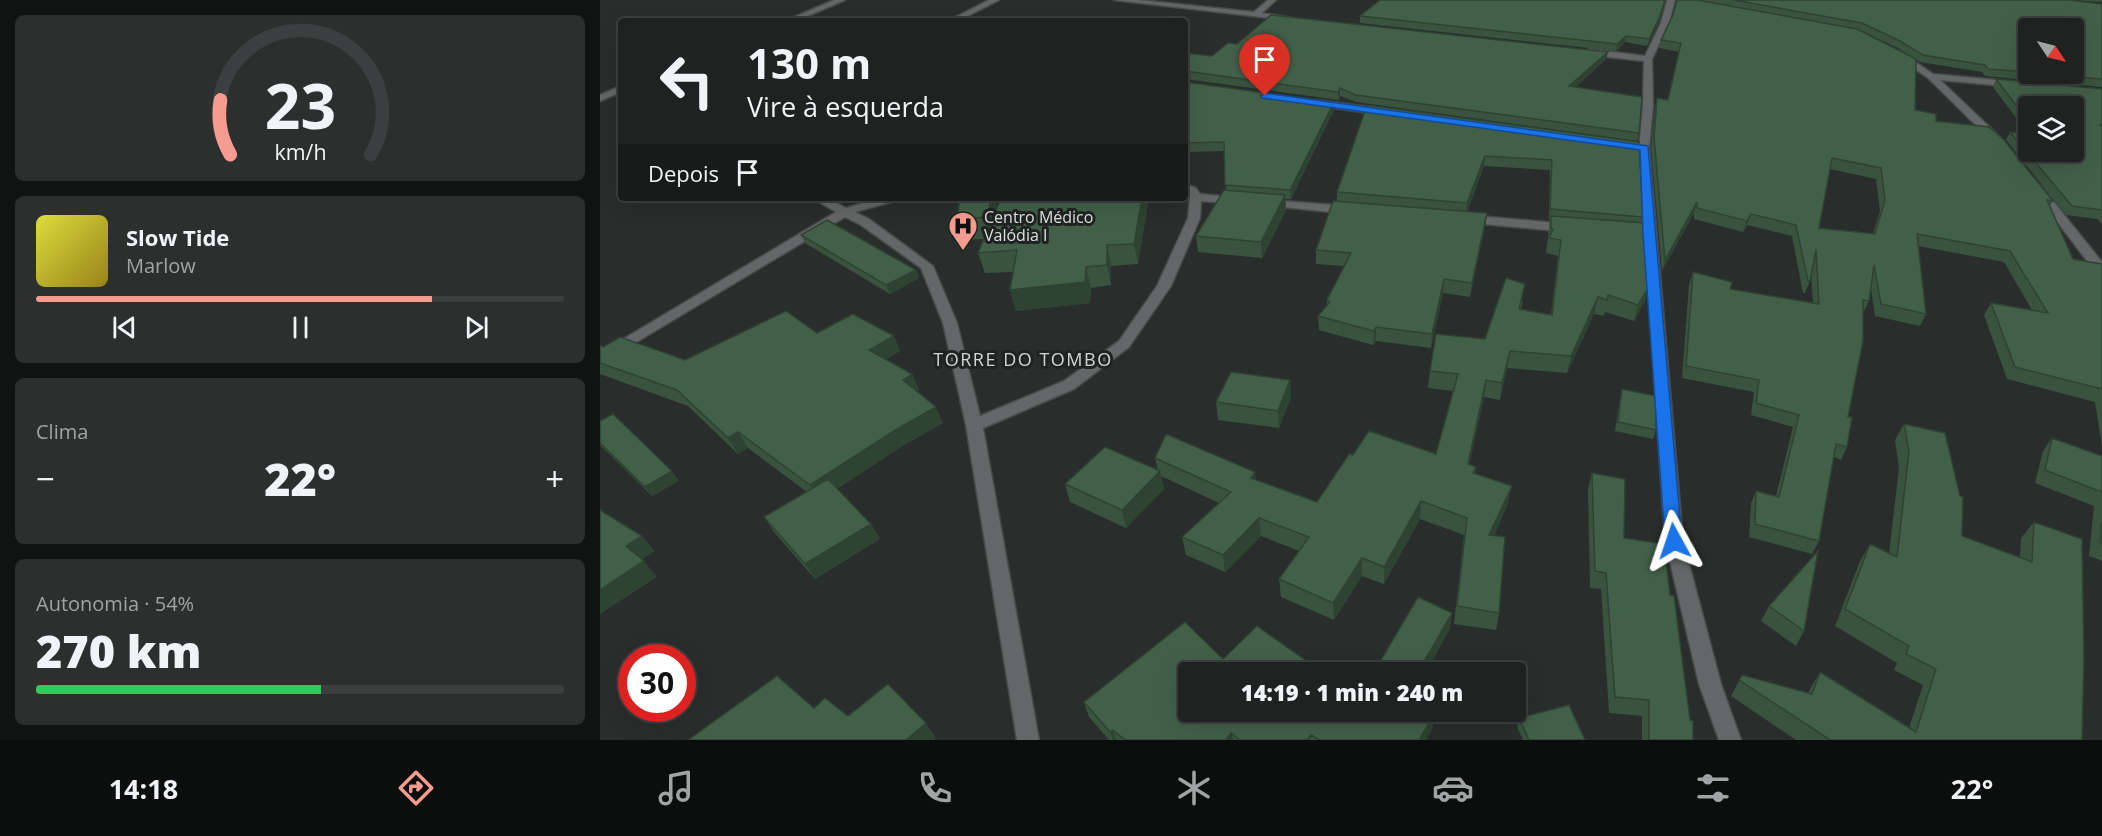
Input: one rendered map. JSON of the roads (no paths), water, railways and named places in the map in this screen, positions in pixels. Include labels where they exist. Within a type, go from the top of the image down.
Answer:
[{"type":"street","points":[[796,18],[841,0]]},
{"type":"street","points":[[958,18],[995,0]]},
{"type":"street","points":[[1118,0],[1303,20]]},
{"type":"street","points":[[1256,14],[1272,0]]},
{"type":"street","points":[[1676,1],[1648,59],[1648,105],[1638,147],[1643,234],[1674,541],[1710,684],[1730,740]]},
{"type":"street","points":[[1889,48],[1931,76],[2004,147]]},
{"type":"street","points":[[1576,51],[1648,59]]},
{"type":"street","points":[[1931,76],[2025,85]]},
{"type":"street","points":[[600,98],[618,90]]},
{"type":"street","points":[[1301,101],[1396,114]]},
{"type":"street","points":[[2033,182],[2102,271]]},
{"type":"street","points":[[974,425],[1070,385],[1124,344],[1164,286],[1194,218],[1190,192],[1363,211]]},
{"type":"street","points":[[824,201],[865,222],[927,266],[950,323],[974,425],[1028,740]]},
{"type":"street","points":[[600,359],[846,212],[884,201]]},
{"type":"street","points":[[1458,219],[1577,228]]},
{"type":"place","name":"Centro Médico Valódia I","points":[[963,252]]},
{"type":"district","name":"TORRE DO TOMBO","points":[[1023,360]]}]
